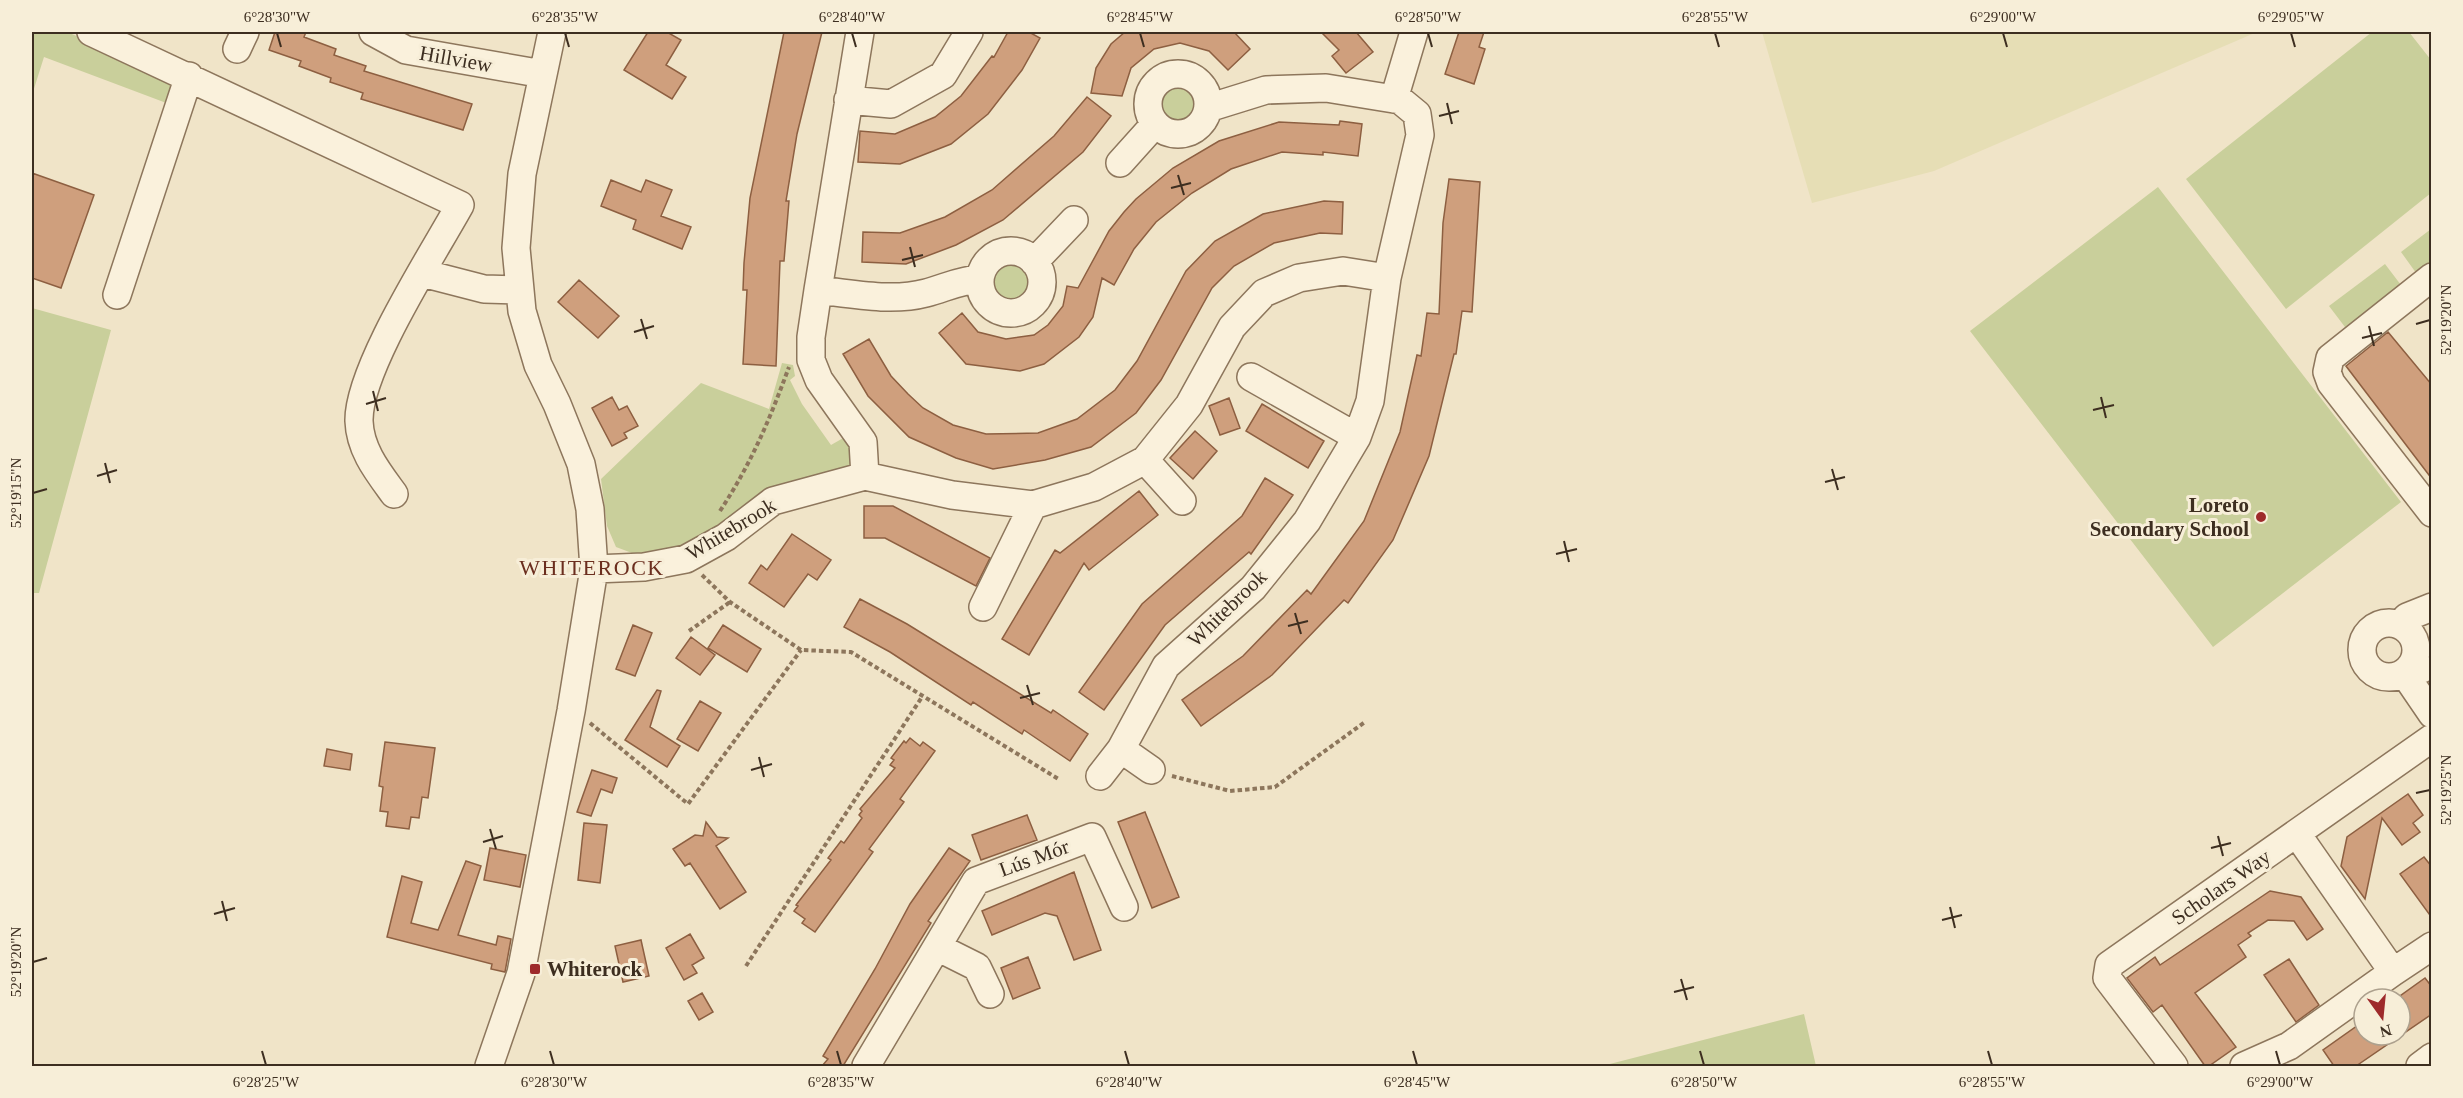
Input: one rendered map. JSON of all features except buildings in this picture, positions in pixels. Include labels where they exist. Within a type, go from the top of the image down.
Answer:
[{"type":"street","points":[[91,32],[460,205],[384,342],[362,395],[359,422],[368,457],[394,494]]},
{"type":"street","name":"Hillview","points":[[373,32],[406,50],[543,74]]},
{"type":"street","points":[[489,1066],[521,973],[571,707],[594,569],[590,509],[581,464],[557,404],[538,365],[522,311],[516,248],[522,174],[552,32]]},
{"type":"street","points":[[860,32],[818,290],[811,338],[811,360],[819,380],[863,442],[866,476]]},
{"type":"street","points":[[848,100],[891,104],[943,75],[969,32]]},
{"type":"street","points":[[1394,99],[1411,34]]},
{"type":"street","points":[[1169,74],[1189,75],[1198,81],[1204,89],[1208,108],[1205,118],[1191,131],[1172,133],[1155,124],[1150,116],[1149,96],[1153,86],[1169,74]]},
{"type":"street","points":[[117,295],[189,76]]},
{"type":"street","name":"Whitebrook","points":[[1100,776],[1120,749],[1166,666],[1253,588],[1307,521],[1358,437],[1370,401],[1387,278],[1420,135],[1417,114],[1400,100],[1326,88],[1266,90],[1208,108]]},
{"type":"street","points":[[1120,163],[1155,124]]},
{"type":"street","points":[[1034,262],[1074,220]]},
{"type":"street","points":[[1016,252],[1034,262],[1039,270],[1041,290],[1036,300],[1020,312],[1010,313],[991,306],[984,298],[980,279],[983,269],[997,255],[1016,252]]},
{"type":"street","name":"Whitebrook","points":[[594,569],[644,567],[686,559],[726,537],[773,501],[866,476],[952,495],[1033,505],[1094,487],[1144,460],[1189,405],[1233,327],[1264,292],[1299,278],[1342,271],[1387,278]]},
{"type":"street","points":[[422,273],[484,289],[520,290]]},
{"type":"street","points":[[2432,277],[2330,358],[2327,372],[2331,383],[2432,513]]},
{"type":"street","points":[[818,290],[871,297],[925,294],[963,280],[980,279]]},
{"type":"street","points":[[1251,377],[1358,437]]},
{"type":"street","points":[[1144,460],[1182,501]]},
{"type":"street","points":[[982,608],[1033,505]]},
{"type":"street","points":[[2400,626],[2407,617],[2432,607]]},
{"type":"street","points":[[2432,619],[2400,626],[2384,624],[2376,626],[2370,631],[2362,646],[2363,659],[2375,674],[2390,677],[2432,666]]},
{"type":"street","points":[[2400,626],[2407,630],[2415,644],[2414,660],[2404,673]]},
{"type":"street","points":[[2404,673],[2432,714]]},
{"type":"street","name":"Scholars Way","points":[[2174,1066],[2107,978],[2109,965],[2432,738]]},
{"type":"street","points":[[1120,749],[1151,770]]},
{"type":"street","points":[[2297,834],[2393,972]]},
{"type":"street","name":"Lús Mór","points":[[868,1066],[976,881],[1092,837],[1124,908]]},
{"type":"street","points":[[937,946],[977,967],[990,994]]},
{"type":"street","points":[[2244,1066],[2289,1046],[2432,946]]},
{"type":"street","points":[[2420,1066],[2432,1057]]},
{"type":"path","points":[[717,516],[746,472],[763,439],[793,358],[811,360]]},
{"type":"path","points":[[686,559],[730,602],[801,650],[851,652],[922,698],[1060,780]]},
{"type":"path","points":[[689,631],[730,602]]},
{"type":"path","points":[[571,707],[688,804],[801,650]]},
{"type":"path","points":[[746,966],[922,698]]},
{"type":"path","points":[[1151,770],[1230,791],[1275,787],[1365,722]]},
{"type":"shaded area","points":[[1762,32],[2257,32],[1934,171],[1812,203]]},
{"type":"green space","points":[[32,32],[67,32],[178,79],[169,104],[44,57],[32,95]]},
{"type":"green space","points":[[2372,32],[2409,32],[2431,60],[2431,193],[2286,309],[2186,179]]},
{"type":"green space","points":[[1178,84],[1193,90],[1199,105],[1193,120],[1178,126],[1163,120],[1157,105],[1163,90]]},
{"type":"green space","points":[[2158,187],[2401,502],[2213,647],[1970,331]]},
{"type":"green space","points":[[2431,229],[2431,268],[2419,277],[2401,252]]},
{"type":"green space","points":[[1011,263],[1019,264],[1025,269],[1030,275],[1030,291],[1025,297],[1019,302],[1011,303],[1003,302],[997,297],[992,291],[991,283],[992,275],[997,269],[1003,264]]},
{"type":"green space","points":[[2385,264],[2404,289],[2348,331],[2329,306]]},
{"type":"green space","points":[[32,308],[111,330],[39,593],[32,593]]},
{"type":"green space","points":[[782,363],[793,365],[795,376],[790,380],[802,404],[831,445],[845,437],[852,446],[850,466],[695,544],[640,556],[616,547],[607,526],[601,479],[701,383],[769,409]]},
{"type":"green space","points":[[1804,1014],[1816,1066],[1602,1066]]},
{"type":"place","name":"Loreto Secondary School","points":[[2261,517]]},
{"type":"place","name":"Whiterock","points":[[535,969]]},
{"type":"district","name":"WHITEROCK","points":[[592,567]]}]
